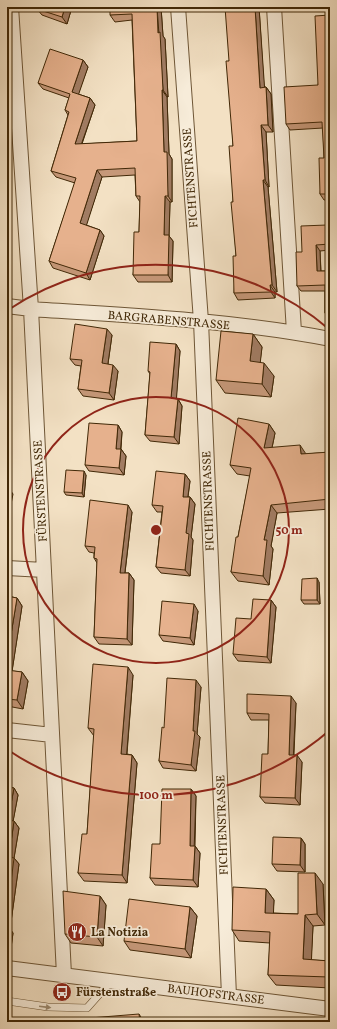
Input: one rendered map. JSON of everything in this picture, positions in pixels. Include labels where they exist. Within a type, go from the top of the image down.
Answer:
[{"type":"street","name":"FÜRSTENSTRASSE","points":[[11,7],[31,309],[64,975]]},
{"type":"street","name":"FICHTENSTRASSE","points":[[178,7],[201,321],[229,996]]},
{"type":"street","points":[[274,7],[294,332]]},
{"type":"street","name":"BARGRABENSTRASSE","points":[[7,306],[201,321],[294,332],[330,339]]},
{"type":"street","points":[[7,568],[44,570]]},
{"type":"street","points":[[7,730],[52,735]]},
{"type":"street","name":"BAUHOFSTRASSE","points":[[7,968],[330,1009]]},
{"type":"lane","points":[[7,1001],[48,1007],[87,1008],[111,981]]},
{"type":"building","points":[[38,7],[65,7],[62,17],[37,9]]},
{"type":"building","points":[[110,7],[157,7],[163,90],[164,152],[167,152],[168,196],[165,196],[164,235],[169,235],[168,275],[133,275],[134,232],[139,232],[140,196],[136,196],[135,168],[97,170],[80,223],[100,230],[86,273],[49,261],[76,178],[51,171],[69,112],[65,110],[70,94],[38,83],[50,49],[83,60],[72,92],[90,98],[75,144],[137,141],[132,14],[110,15]]},
{"type":"building","points":[[225,7],[255,7],[260,88],[266,87],[268,125],[261,125],[265,180],[263,180],[272,285],[270,285],[271,292],[234,293],[233,256],[236,256],[231,202],[233,202],[229,146],[233,146],[226,61],[229,61]]},
{"type":"building","points":[[330,15],[330,244],[316,245],[317,271],[330,271],[330,313],[325,313],[325,285],[297,286],[296,252],[302,252],[301,226],[327,225],[326,194],[320,194],[319,158],[324,158],[322,122],[286,124],[284,87],[318,85],[315,16]]},
{"type":"building","points":[[75,324],[107,329],[102,363],[113,365],[109,393],[78,389],[82,360],[70,359]]},
{"type":"building","points":[[221,331],[253,334],[250,361],[264,363],[262,384],[216,380]]},
{"type":"building","points":[[150,342],[176,344],[171,398],[178,399],[174,437],[145,435],[150,372],[148,371]]},
{"type":"building","points":[[238,418],[269,424],[264,448],[300,445],[301,454],[330,452],[330,499],[271,505],[264,540],[267,540],[263,576],[231,572],[236,537],[238,537],[251,468],[230,465]]},
{"type":"building","points":[[89,423],[118,425],[116,449],[121,449],[119,468],[85,465]]},
{"type":"building","points":[[66,470],[84,471],[82,493],[64,492]]},
{"type":"building","points":[[156,471],[185,474],[183,497],[190,497],[186,533],[189,534],[185,570],[156,567],[163,506],[152,505]]},
{"type":"building","points":[[90,500],[128,505],[120,573],[129,573],[127,639],[94,637],[97,559],[94,558],[95,547],[85,546]]},
{"type":"building","points":[[317,578],[317,600],[301,600],[302,579]]},
{"type":"building","points":[[7,596],[17,598],[7,659]]},
{"type":"building","points":[[253,599],[271,600],[267,657],[233,654],[236,618],[251,619]]},
{"type":"building","points":[[162,601],[194,604],[190,638],[159,635]]},
{"type":"building","points":[[93,664],[128,667],[121,754],[132,755],[122,875],[78,873],[82,834],[87,834],[94,729],[88,728]]},
{"type":"building","points":[[7,670],[22,672],[17,700],[7,699]]},
{"type":"building","points":[[167,678],[196,680],[193,731],[195,731],[191,765],[159,761],[162,727],[164,728]]},
{"type":"building","points":[[247,694],[291,696],[289,755],[297,755],[295,798],[260,797],[262,754],[268,754],[269,714],[247,713]]},
{"type":"building","points":[[7,787],[14,788],[8,820],[14,821],[9,857],[14,858],[7,914]]},
{"type":"building","points":[[162,789],[191,789],[190,846],[195,846],[193,880],[150,878],[152,844],[160,844]]},
{"type":"building","points":[[273,837],[301,838],[300,865],[272,864]]},
{"type":"building","points":[[298,873],[315,873],[317,914],[305,915],[303,959],[330,961],[329,977],[268,975],[270,932],[232,930],[233,887],[266,889],[265,913],[298,914]]},
{"type":"building","points":[[63,891],[100,896],[97,937],[65,934]]},
{"type":"building","points":[[129,899],[190,907],[185,949],[124,941]]},
{"type":"building","points":[[7,926],[9,927],[7,939]]},
{"type":"building","points":[[139,1014],[140,1022],[53,1021]]},
{"type":"building","points":[[207,1019],[207,1022],[188,1022]]},
{"type":"place","name":"La Notizia","points":[[77,932]]},
{"type":"place","name":"Fürstenstraße","points":[[62,992]]}]
